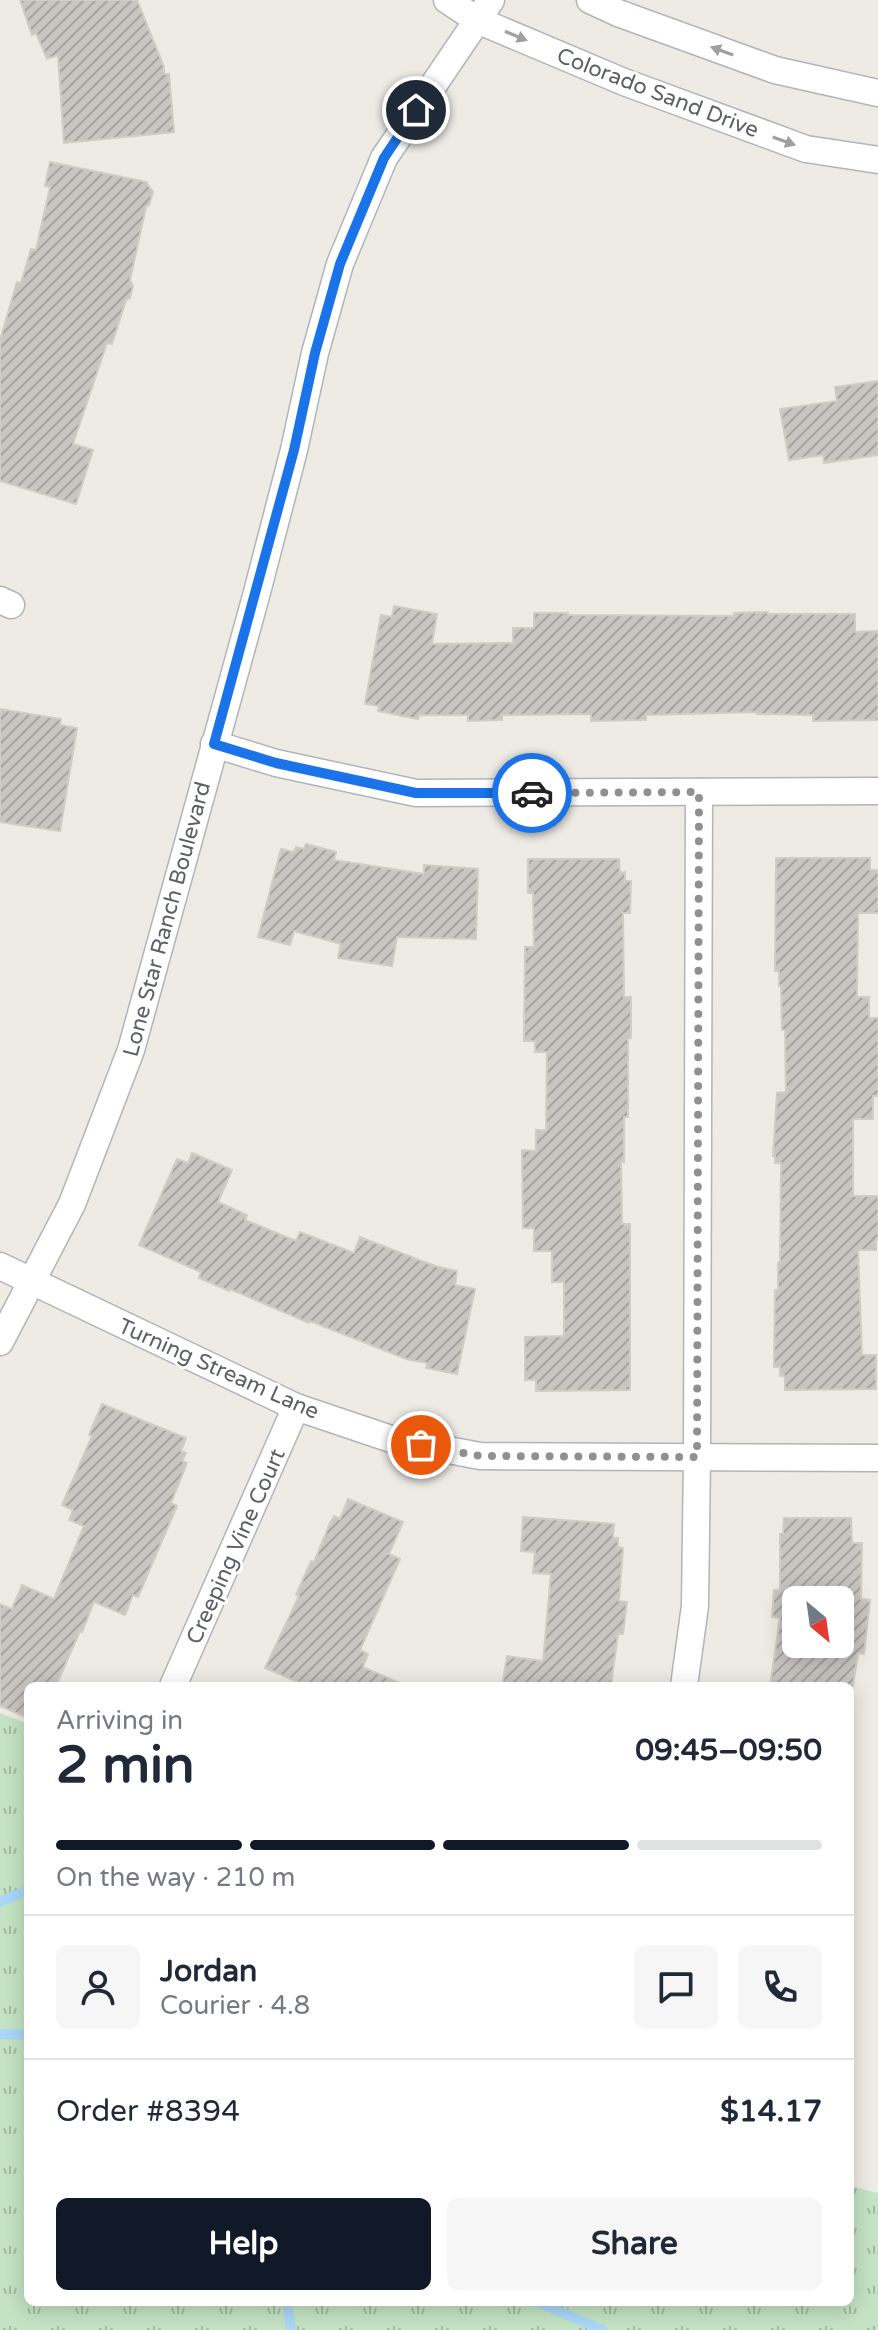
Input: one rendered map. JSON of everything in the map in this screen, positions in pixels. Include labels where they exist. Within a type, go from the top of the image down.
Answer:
[{"type":"street","name":"Colorado Sand Drive","points":[[447,0],[484,10],[624,82],[806,149],[878,160]]},
{"type":"street","points":[[590,0],[775,70],[878,93]]},
{"type":"street","name":"Lone Star Ranch Boulevard","points":[[0,1342],[72,1204],[131,1050],[291,465],[315,353],[340,264],[384,158],[484,10]]},
{"type":"street","points":[[214,744],[276,763],[416,793],[878,791]]},
{"type":"street","points":[[685,1682],[695,1606],[699,792]]},
{"type":"street","name":"Turning Stream Lane","points":[[0,1266],[296,1407],[391,1439],[480,1456],[878,1458]]},
{"type":"street","name":"Creeping Vine Court","points":[[175,1682],[296,1407]]},
{"type":"green space","points":[[0,1713],[24,1722],[24,2306],[854,2306],[854,2187],[878,2193],[878,2330],[0,2330]]},
{"type":"building","points":[[20,0],[137,0],[164,74],[169,74],[174,132],[64,143],[58,55],[47,59],[36,33],[32,35]]},
{"type":"building","points":[[50,162],[146,182],[153,192],[146,207],[130,280],[133,286],[130,298],[126,300],[112,344],[107,343],[73,444],[93,450],[76,504],[0,481],[0,340],[17,282],[21,283],[31,249],[36,250],[50,187],[45,186]]},
{"type":"building","points":[[878,381],[878,455],[824,463],[823,455],[789,460],[780,409],[837,401],[835,387]]},
{"type":"building","points":[[394,606],[437,614],[432,644],[513,643],[513,628],[534,628],[534,613],[855,614],[855,632],[878,631],[878,720],[813,721],[813,715],[757,712],[646,715],[646,720],[591,721],[591,714],[502,715],[502,720],[468,721],[468,715],[419,715],[418,719],[378,711],[379,706],[365,704],[381,615],[392,617]]},
{"type":"building","points":[[0,709],[61,719],[60,725],[77,728],[60,831],[0,822]]},
{"type":"building","points":[[306,844],[336,852],[334,860],[424,874],[424,865],[478,869],[476,939],[397,937],[392,966],[338,958],[341,944],[294,931],[290,945],[258,937],[281,849],[294,852],[296,847],[304,849]]},
{"type":"building","points":[[776,858],[870,858],[870,870],[878,870],[878,913],[858,913],[857,997],[869,997],[869,1018],[878,1018],[878,1096],[873,1096],[873,1119],[853,1119],[853,1196],[878,1196],[876,1250],[858,1250],[862,1355],[876,1355],[876,1389],[785,1390],[785,1376],[780,1376],[780,1367],[774,1367],[775,1290],[778,1290],[780,1263],[781,1163],[775,1163],[773,1156],[777,1093],[786,1092],[781,986],[779,971],[775,971]]},
{"type":"building","points":[[528,859],[619,859],[620,873],[625,872],[625,881],[631,881],[630,913],[623,913],[624,997],[631,997],[631,1038],[628,1038],[628,1117],[624,1117],[624,1162],[621,1162],[622,1224],[630,1224],[630,1390],[536,1391],[536,1380],[525,1380],[525,1337],[564,1336],[564,1282],[552,1282],[552,1251],[534,1251],[534,1228],[523,1228],[522,1150],[536,1151],[536,1130],[546,1130],[547,1052],[535,1052],[535,1041],[524,1041],[525,947],[534,947],[533,893],[528,893]]},
{"type":"building","points":[[192,1153],[232,1170],[218,1202],[247,1215],[245,1220],[296,1241],[300,1232],[354,1253],[360,1237],[435,1266],[457,1271],[455,1285],[475,1289],[457,1374],[426,1368],[427,1363],[406,1359],[229,1291],[199,1278],[201,1272],[139,1245],[177,1159],[188,1163]]},
{"type":"building","points":[[102,1404],[186,1438],[181,1451],[186,1453],[182,1461],[187,1463],[171,1503],[177,1506],[138,1597],[133,1595],[125,1615],[94,1602],[58,1682],[24,1682],[24,1716],[0,1706],[0,1604],[12,1609],[22,1585],[54,1599],[84,1526],[69,1520],[73,1510],[62,1505],[92,1436],[89,1435]]},
{"type":"building","points":[[348,1499],[403,1522],[389,1554],[400,1559],[360,1650],[368,1654],[363,1667],[397,1682],[298,1682],[265,1668],[330,1523],[334,1516],[340,1519]]},
{"type":"building","points":[[523,1517],[614,1524],[613,1538],[618,1538],[618,1547],[623,1548],[619,1601],[627,1602],[623,1634],[618,1634],[612,1682],[503,1682],[507,1656],[543,1661],[551,1574],[533,1573],[535,1552],[521,1551]]},
{"type":"building","points":[[784,1518],[851,1518],[852,1543],[862,1543],[861,1599],[870,1600],[864,1654],[858,1653],[854,1682],[771,1682],[780,1618],[772,1617],[774,1590],[780,1590],[780,1534],[783,1534]]},
{"type":"waterway","points":[[0,1902],[24,1892]]},
{"type":"waterway","points":[[0,2034],[24,2035]]},
{"type":"waterway","points":[[288,2306],[291,2330]]},
{"type":"waterway","points":[[546,2306],[603,2330]]},
{"type":"way so far","points":[[421,1445],[480,1456],[697,1457],[699,792],[532,793]]},
{"type":"route","points":[[416,110],[384,158],[340,264],[315,353],[294,450],[256,596],[214,744],[276,763],[416,793],[532,793]]}]
